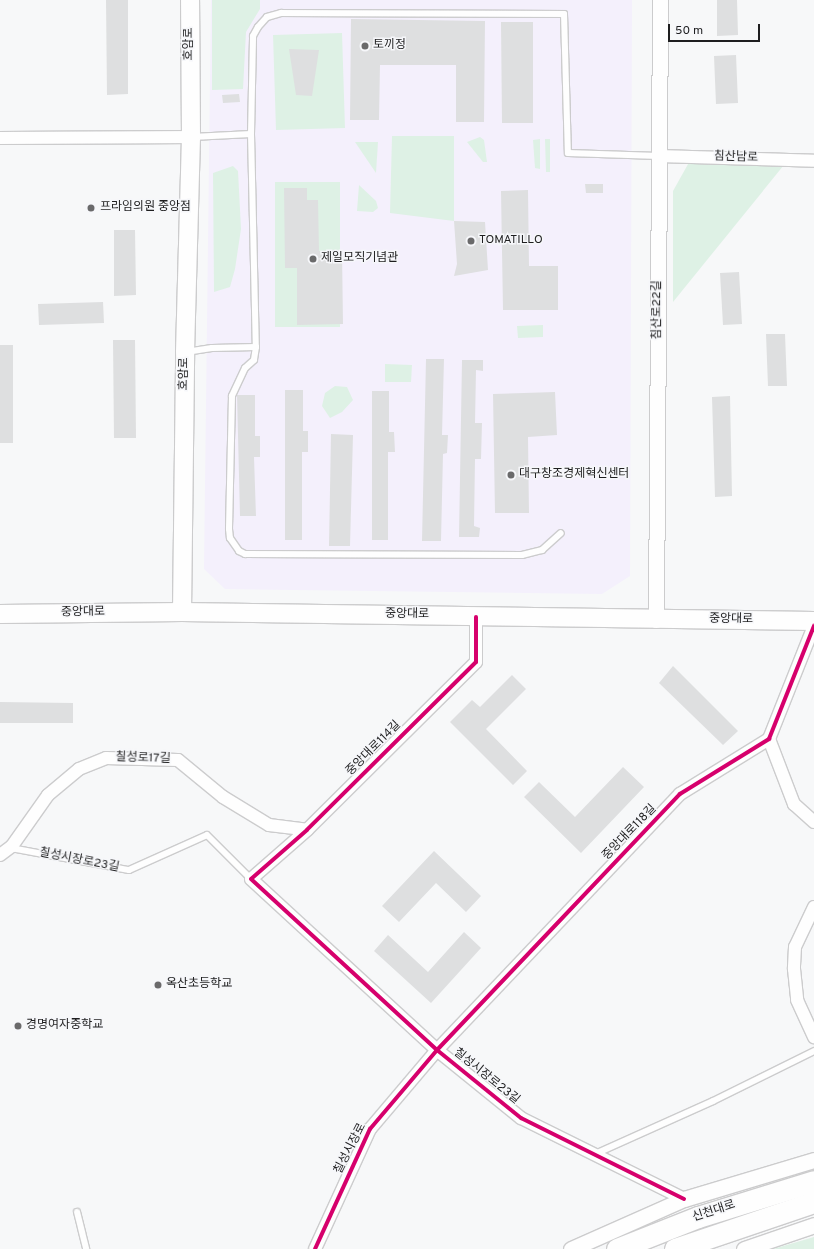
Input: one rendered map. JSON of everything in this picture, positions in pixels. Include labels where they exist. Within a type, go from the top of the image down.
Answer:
[{"type":"highway","points":[[698,1217],[814,1170]]},
{"type":"highway","name":"신천대로","points":[[617,1249],[639,1238],[698,1217],[814,1181]]},
{"type":"highway","name":"신천대로","points":[[675,1249],[814,1202]]},
{"type":"highway","points":[[713,1236],[814,1215]]},
{"type":"main road","name":"호암로","points":[[182,612],[185,352],[191,137],[190,0]]},
{"type":"main road","name":"중앙대로","points":[[0,614],[182,612],[656,620],[814,621]]},
{"type":"street","name":"침산로22길","points":[[656,620],[660,0]]},
{"type":"street","points":[[0,138],[191,137]]},
{"type":"street","name":"침산남로","points":[[659,156],[814,160]]},
{"type":"street","name":"중앙대로114길","points":[[251,879],[307,830],[476,662],[476,617]]},
{"type":"street","points":[[814,626],[769,739],[794,804],[814,822]]},
{"type":"street","name":"중앙대로118길","points":[[437,1050],[680,794],[769,739]]},
{"type":"street","name":"칠성로17길","points":[[5,851],[48,795],[79,769],[106,758],[178,760],[223,798],[270,825],[307,830]]},
{"type":"street","name":"칠성시장로23길","points":[[251,879],[437,1050],[521,1118],[684,1199]]},
{"type":"street","points":[[814,907],[796,947],[794,970],[797,1000],[814,1037]]},
{"type":"street","name":"칠성시장로","points":[[314,1249],[370,1129],[437,1050]]},
{"type":"street","points":[[570,1249],[684,1199],[814,1160]]},
{"type":"street","points":[[744,1249],[814,1225]]},
{"type":"lane","points":[[561,533],[542,550],[522,555],[269,554],[239,551],[230,538],[232,396],[245,368],[254,360],[256,347],[251,134],[254,36],[258,27],[267,18],[281,13],[564,14],[568,153],[659,156]]},
{"type":"lane","points":[[191,137],[251,134]]},
{"type":"lane","points":[[185,352],[212,348],[256,347]]},
{"type":"lane","name":"칠성시장로23길","points":[[5,851],[129,870],[208,835],[251,879]]},
{"type":"lane","points":[[594,1155],[714,1101],[814,1051]]},
{"type":"lane","points":[[77,1212],[86,1249]]},
{"type":"shaded area","points":[[211,0],[632,0],[630,576],[602,594],[225,589],[204,569]]},
{"type":"green space","points":[[212,0],[260,0],[260,9],[246,32],[243,89],[212,90]]},
{"type":"green space","points":[[342,33],[345,128],[276,130],[273,35]]},
{"type":"green space","points":[[392,136],[454,136],[454,221],[390,213]]},
{"type":"green space","points":[[480,137],[484,140],[487,162],[483,162],[467,142]]},
{"type":"green space","points":[[540,139],[540,169],[535,168],[533,140]]},
{"type":"green space","points":[[545,139],[550,139],[550,172],[546,172]]},
{"type":"green space","points":[[355,142],[378,142],[376,173]]},
{"type":"green space","points":[[692,157],[788,160],[673,302],[673,191]]},
{"type":"green space","points":[[233,166],[238,171],[241,229],[235,269],[230,287],[214,292],[213,173]]},
{"type":"green space","points":[[275,182],[340,182],[340,327],[275,327]]},
{"type":"green space","points":[[359,185],[376,201],[378,208],[373,212],[357,211]]},
{"type":"green space","points":[[543,325],[543,337],[518,338],[517,326]]},
{"type":"green space","points":[[385,364],[412,365],[411,382],[385,382]]},
{"type":"green space","points":[[335,386],[347,387],[353,400],[342,412],[330,418],[322,406],[325,393]]},
{"type":"green space","points":[[814,1237],[814,1249],[773,1249]]},
{"type":"building","points":[[106,0],[128,0],[128,94],[107,95]]},
{"type":"building","points":[[717,0],[737,0],[738,35],[717,36]]},
{"type":"building","points":[[351,19],[485,21],[484,122],[456,122],[456,65],[380,65],[379,120],[350,120]]},
{"type":"building","points":[[501,22],[533,22],[533,123],[502,123]]},
{"type":"building","points":[[289,49],[319,50],[312,96],[296,95]]},
{"type":"building","points":[[736,55],[738,103],[716,104],[714,56]]},
{"type":"building","points":[[239,94],[240,102],[223,103],[222,95]]},
{"type":"building","points":[[585,184],[603,184],[603,193],[586,193]]},
{"type":"building","name":"제일모직기념관","points":[[284,188],[307,188],[307,200],[318,200],[319,251],[342,250],[343,324],[297,325],[297,268],[285,268]]},
{"type":"building","points":[[528,190],[529,266],[558,266],[558,310],[503,310],[501,191]]},
{"type":"building","name":"TOMATILLO","points":[[454,221],[485,222],[488,270],[454,276],[457,264]]},
{"type":"building","points":[[114,230],[135,230],[136,295],[114,296]]},
{"type":"building","points":[[739,272],[742,324],[723,325],[720,273]]},
{"type":"building","points":[[103,302],[104,323],[39,325],[38,304]]},
{"type":"building","points":[[766,334],[785,334],[787,386],[768,386]]},
{"type":"building","points":[[113,340],[135,340],[136,438],[114,438]]},
{"type":"building","points":[[0,345],[13,345],[13,443],[0,443]]},
{"type":"building","points":[[426,359],[444,359],[442,435],[448,435],[447,453],[443,454],[441,541],[422,541]]},
{"type":"building","points":[[462,360],[483,360],[483,371],[476,370],[475,423],[482,423],[481,459],[475,459],[474,526],[480,528],[479,537],[459,537]]},
{"type":"building","points":[[285,390],[303,390],[303,431],[308,431],[308,452],[302,452],[302,540],[285,540]]},
{"type":"building","points":[[372,391],[389,391],[389,432],[394,432],[395,452],[388,452],[388,540],[372,540]]},
{"type":"building","points":[[555,392],[557,435],[528,437],[529,513],[495,513],[493,394]]},
{"type":"building","points":[[237,395],[255,395],[255,436],[260,436],[260,457],[254,457],[256,516],[240,516]]},
{"type":"building","points":[[730,396],[732,496],[715,497],[712,397]]},
{"type":"building","points":[[331,434],[353,435],[350,546],[329,546]]},
{"type":"building","points":[[673,666],[738,731],[723,745],[659,683]]},
{"type":"building","points":[[512,675],[526,689],[486,729],[527,771],[513,785],[450,722],[472,700],[480,707]]},
{"type":"building","points":[[0,702],[73,703],[73,723],[0,723]]},
{"type":"building","points":[[623,767],[644,787],[581,853],[524,797],[539,782],[575,817]]},
{"type":"building","points":[[434,851],[481,896],[466,912],[436,883],[399,922],[382,906]]},
{"type":"building","points":[[464,932],[481,948],[431,1003],[374,951],[388,935],[428,972]]},
{"type":"cycle path","points":[[476,617],[476,662],[307,830],[251,879],[437,1050],[521,1118],[684,1199]]},
{"type":"cycle path","points":[[315,1249],[370,1129],[437,1050],[680,794],[769,739],[814,626]]},
{"type":"place","name":"토끼정","points":[[365,46]]},
{"type":"place","name":"프라임의원 중앙점","points":[[91,208]]},
{"type":"place","name":"TOMATILLO","points":[[471,241]]},
{"type":"place","name":"제일모직기념관","points":[[313,259]]},
{"type":"place","name":"대구창조경제혁신센터","points":[[511,475]]},
{"type":"place","name":"옥산초등학교","points":[[158,985]]},
{"type":"place","name":"경명여자중학교","points":[[18,1026]]}]
